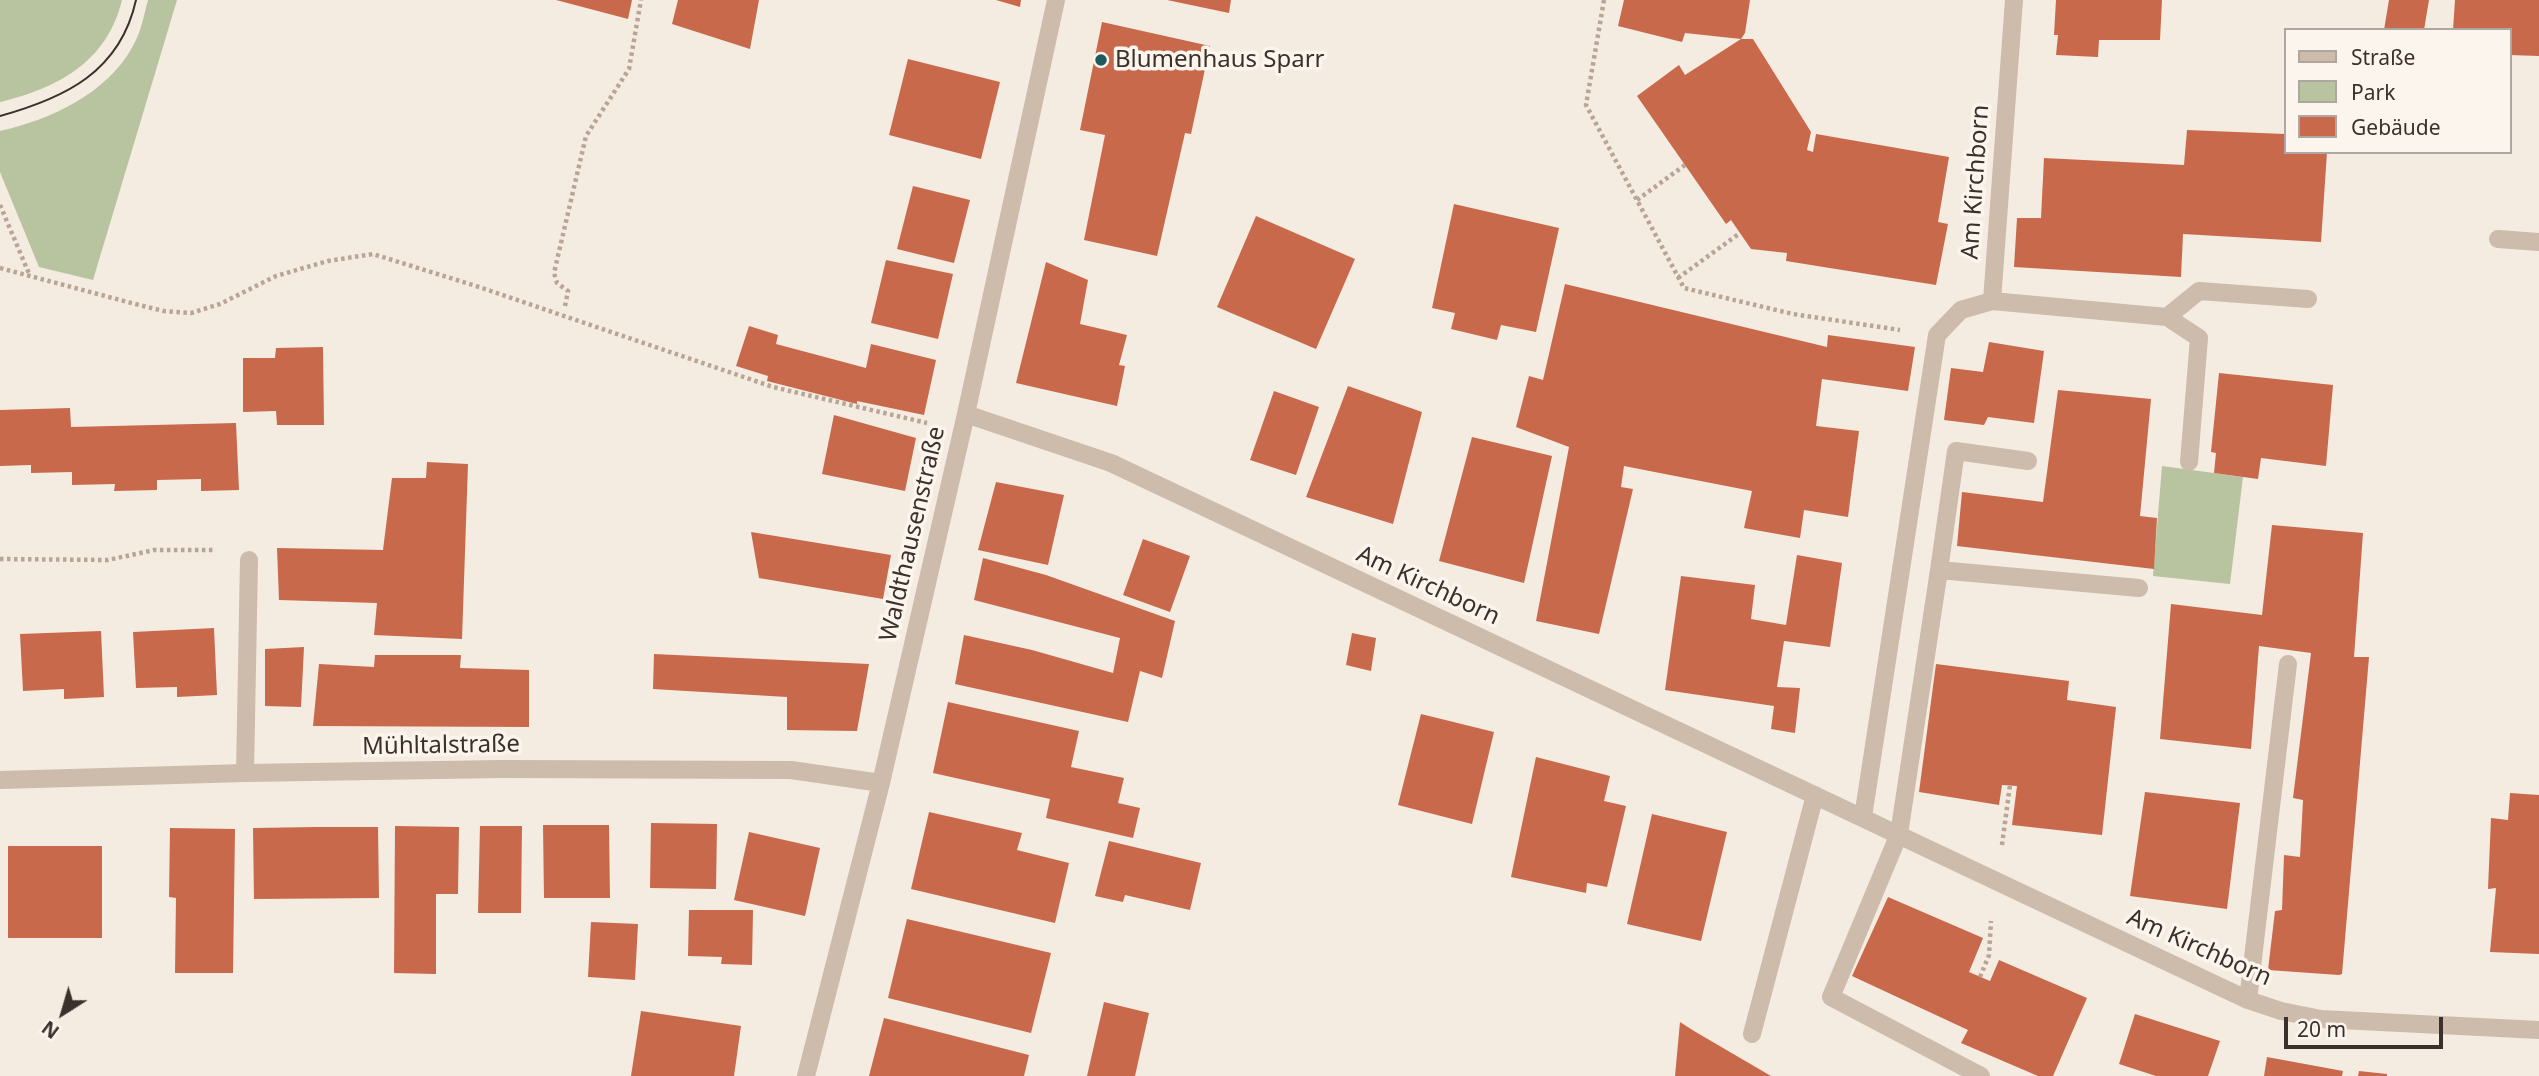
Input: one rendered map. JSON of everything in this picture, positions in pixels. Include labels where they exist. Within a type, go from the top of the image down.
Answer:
[{"type":"street","name":"Waldthausenstraße","points":[[806,1076],[881,783],[966,414],[1056,0]]},
{"type":"street","name":"Am Kirchborn","points":[[1992,301],[2014,0]]},
{"type":"street","points":[[2498,239],[2539,242]]},
{"type":"street","points":[[2166,317],[2199,291],[2308,299]]},
{"type":"street","points":[[1863,817],[1937,335],[1961,310],[1992,301],[2166,317],[2199,338],[2189,461]]},
{"type":"street","name":"Am Kirchborn","points":[[966,414],[1111,463],[2248,1000],[2281,1011],[2321,1019],[2539,1030]]},
{"type":"street","points":[[1981,1076],[1831,997],[1899,834],[1956,451],[2028,461]]},
{"type":"street","points":[[245,773],[249,560]]},
{"type":"street","points":[[1939,570],[2138,588]]},
{"type":"street","points":[[2248,1000],[2288,664]]},
{"type":"street","name":"Mühltalstraße","points":[[0,780],[502,769],[791,769],[881,783]]},
{"type":"street","points":[[1752,1034],[1815,795]]},
{"type":"path","points":[[565,306],[568,291],[557,283],[554,273],[586,136],[629,69],[641,0]]},
{"type":"path","points":[[1604,0],[1586,105],[1684,288],[1793,314],[1937,335]]},
{"type":"path","points":[[1637,200],[1685,165]]},
{"type":"path","points":[[0,205],[31,276]]},
{"type":"path","points":[[1678,278],[1740,233]]},
{"type":"path","points":[[0,268],[139,305],[191,313],[220,304],[275,276],[328,261],[373,254],[464,282],[773,387],[928,424]]},
{"type":"path","points":[[0,559],[108,560],[154,550],[224,550],[249,560]]},
{"type":"path","points":[[2001,856],[2010,786]]},
{"type":"path","points":[[1980,977],[1989,955],[1991,920],[1994,913]]},
{"type":"green space","points":[[0,0],[122,0],[115,22],[105,40],[77,69],[41,89],[0,102]]},
{"type":"green space","points":[[148,0],[177,0],[93,280],[39,267],[0,172],[0,131],[57,112],[93,91],[109,78],[136,41]]},
{"type":"green space","points":[[2162,466],[2243,477],[2230,584],[2153,576]]},
{"type":"building","points":[[556,0],[632,0],[628,19]]},
{"type":"building","points":[[678,0],[759,0],[750,49],[672,24]]},
{"type":"building","points":[[996,0],[1021,0],[1020,7]]},
{"type":"building","points":[[1167,0],[1231,0],[1229,13]]},
{"type":"building","points":[[1624,0],[1750,0],[1745,33],[1741,39],[1685,33],[1682,42],[1618,26]]},
{"type":"building","points":[[2056,0],[2162,0],[2160,40],[2099,40],[2098,57],[2056,55]]},
{"type":"building","points":[[2389,0],[2429,0],[2424,28],[2384,28]]},
{"type":"building","points":[[2455,0],[2539,0],[2539,56],[2511,55],[2511,28],[2453,28]]},
{"type":"building","points":[[1102,22],[1210,46],[1191,134],[1185,133],[1157,256],[1084,240],[1105,135],[1080,130]]},
{"type":"building","points":[[1741,39],[1753,39],[1811,132],[1807,150],[1813,152],[1816,134],[1949,157],[1938,222],[1948,224],[1936,285],[1786,261],[1787,253],[1751,249],[1731,220],[1726,224],[1637,96],[1679,65],[1685,75]]},
{"type":"building","points":[[908,59],[1000,82],[981,159],[889,135]]},
{"type":"building","points":[[2187,130],[2284,134],[2284,154],[2327,154],[2321,242],[2183,234],[2181,277],[2014,267],[2017,218],[2041,218],[2044,158],[2184,165]]},
{"type":"building","points":[[913,186],[970,200],[954,263],[897,249]]},
{"type":"building","points":[[1454,204],[1559,228],[1536,332],[1501,325],[1497,340],[1451,329],[1455,313],[1432,308]]},
{"type":"building","points":[[1256,216],[1355,259],[1316,349],[1217,307]]},
{"type":"building","points":[[886,260],[953,274],[938,339],[871,323]]},
{"type":"building","points":[[1046,262],[1088,280],[1080,324],[1127,335],[1119,365],[1125,366],[1117,406],[1016,383]]},
{"type":"building","points":[[1565,284],[1827,347],[1828,335],[1915,347],[1908,391],[1822,379],[1816,426],[1859,431],[1848,517],[1804,510],[1800,538],[1744,528],[1752,491],[1624,466],[1621,487],[1633,489],[1599,634],[1536,621],[1569,447],[1516,427],[1529,376],[1543,380]]},
{"type":"building","points":[[749,326],[778,335],[776,344],[866,368],[871,344],[936,360],[924,415],[857,401],[857,404],[767,381],[768,376],[736,366]]},
{"type":"building","points":[[1989,342],[2044,351],[2034,423],[1988,417],[1984,425],[1944,420],[1951,368],[1983,372]]},
{"type":"building","points":[[323,347],[324,425],[277,425],[276,411],[243,412],[243,358],[275,358],[276,348]]},
{"type":"building","points":[[2219,373],[2333,385],[2326,466],[2261,458],[2258,479],[2214,473],[2216,453],[2211,452]]},
{"type":"building","points":[[1348,386],[1422,412],[1393,524],[1306,497]]},
{"type":"building","points":[[2058,390],[2151,399],[2140,516],[2157,518],[2154,569],[1957,546],[1962,492],[2043,502]]},
{"type":"building","points":[[1274,391],[1319,407],[1296,475],[1250,460]]},
{"type":"building","points":[[70,408],[71,427],[236,423],[239,490],[201,491],[201,479],[157,480],[157,490],[114,491],[115,484],[72,485],[72,472],[31,473],[31,465],[0,466],[0,410]]},
{"type":"building","points":[[834,415],[916,438],[905,491],[822,474]]},
{"type":"building","points":[[1472,437],[1552,456],[1524,583],[1439,561]]},
{"type":"building","points":[[427,462],[468,464],[462,639],[374,635],[377,603],[279,600],[277,548],[383,550],[392,478],[426,478]]},
{"type":"building","points":[[996,482],[1064,495],[1048,565],[978,550]]},
{"type":"building","points":[[2272,525],[2363,533],[2354,657],[2369,657],[2342,974],[2339,975],[2268,970],[2275,911],[2282,910],[2284,855],[2300,857],[2303,800],[2293,798],[2311,653],[2259,646],[2251,749],[2160,739],[2171,604],[2262,615]]},
{"type":"building","points":[[751,532],[891,555],[883,599],[759,578]]},
{"type":"building","points":[[1143,539],[1190,556],[1170,612],[1123,595]]},
{"type":"building","points":[[1797,555],[1842,563],[1830,647],[1784,641],[1777,687],[1800,688],[1795,733],[1771,729],[1774,706],[1665,690],[1681,576],[1755,585],[1751,619],[1786,625]]},
{"type":"building","points":[[983,558],[1046,575],[1175,621],[1162,678],[1140,671],[1128,722],[955,684],[964,635],[1032,650],[1113,673],[1120,638],[974,600]]},
{"type":"building","points":[[214,628],[217,695],[177,697],[177,687],[136,688],[133,632]]},
{"type":"building","points":[[101,631],[104,697],[64,699],[64,689],[23,691],[20,634]]},
{"type":"building","points":[[1352,633],[1376,638],[1371,671],[1346,665]]},
{"type":"building","points":[[304,647],[301,707],[265,706],[265,649]]},
{"type":"building","points":[[654,654],[869,664],[857,731],[787,730],[787,697],[653,689]]},
{"type":"building","points":[[375,655],[461,655],[460,668],[529,670],[529,727],[313,726],[319,664],[374,667]]},
{"type":"building","points":[[1936,664],[2069,681],[2067,700],[2116,707],[2102,835],[2012,825],[2017,786],[2002,785],[1999,805],[1919,792]]},
{"type":"building","points":[[948,702],[1079,731],[1071,767],[1124,778],[1118,803],[1140,808],[1133,838],[1046,818],[1050,799],[933,773]]},
{"type":"building","points":[[1421,714],[1494,732],[1472,824],[1398,805]]},
{"type":"building","points":[[1536,757],[1610,776],[1604,801],[1626,806],[1607,887],[1587,883],[1586,893],[1511,877]]},
{"type":"building","points":[[2145,792],[2240,803],[2227,909],[2130,896]]},
{"type":"building","points":[[2510,793],[2539,795],[2539,954],[2490,952],[2496,888],[2488,889],[2491,818],[2508,820]]},
{"type":"building","points":[[929,812],[1022,833],[1017,850],[1069,863],[1055,923],[911,889]]},
{"type":"building","points":[[1652,814],[1727,832],[1701,941],[1627,924]]},
{"type":"building","points":[[651,823],[717,824],[716,889],[650,888]]},
{"type":"building","points":[[543,825],[609,825],[610,898],[544,898]]},
{"type":"building","points":[[395,826],[459,827],[458,894],[436,894],[436,974],[394,973]]},
{"type":"building","points":[[480,826],[522,826],[521,913],[478,913]]},
{"type":"building","points":[[378,827],[379,898],[254,899],[253,828]]},
{"type":"building","points":[[170,828],[235,829],[233,973],[175,973],[176,898],[169,897]]},
{"type":"building","points":[[749,832],[820,848],[805,916],[734,900]]},
{"type":"building","points":[[1109,841],[1201,863],[1190,910],[1125,895],[1123,902],[1095,896]]},
{"type":"building","points":[[8,846],[102,846],[102,938],[8,938]]},
{"type":"building","points":[[1888,897],[1983,938],[1969,972],[1990,981],[1999,960],[2087,998],[2053,1076],[2038,1076],[1961,1043],[1968,1030],[1852,976]]},
{"type":"building","points":[[689,910],[753,910],[752,965],[721,964],[722,957],[688,956]]},
{"type":"building","points":[[907,919],[1051,953],[1031,1033],[888,998]]},
{"type":"building","points":[[591,922],[638,924],[635,980],[588,977]]},
{"type":"building","points":[[1104,1002],[1149,1013],[1135,1076],[1087,1076]]},
{"type":"building","points":[[641,1011],[741,1026],[734,1076],[631,1076]]},
{"type":"building","points":[[2135,1014],[2220,1041],[2208,1076],[2156,1076],[2119,1064]]},
{"type":"building","points":[[884,1018],[1029,1055],[1024,1076],[869,1076]]},
{"type":"building","points":[[1680,1022],[1694,1031],[1771,1076],[1675,1076]]},
{"type":"building","points":[[2267,1057],[2343,1071],[2342,1076],[2264,1076]]},
{"type":"building","points":[[2359,1071],[2387,1074],[2387,1076],[2358,1076]]},
{"type":"tram line","points":[[0,116],[24,109],[67,90],[103,64],[128,25],[136,0]]},
{"type":"place","name":"Blumenhaus Sparr","points":[[1101,60]]}]
